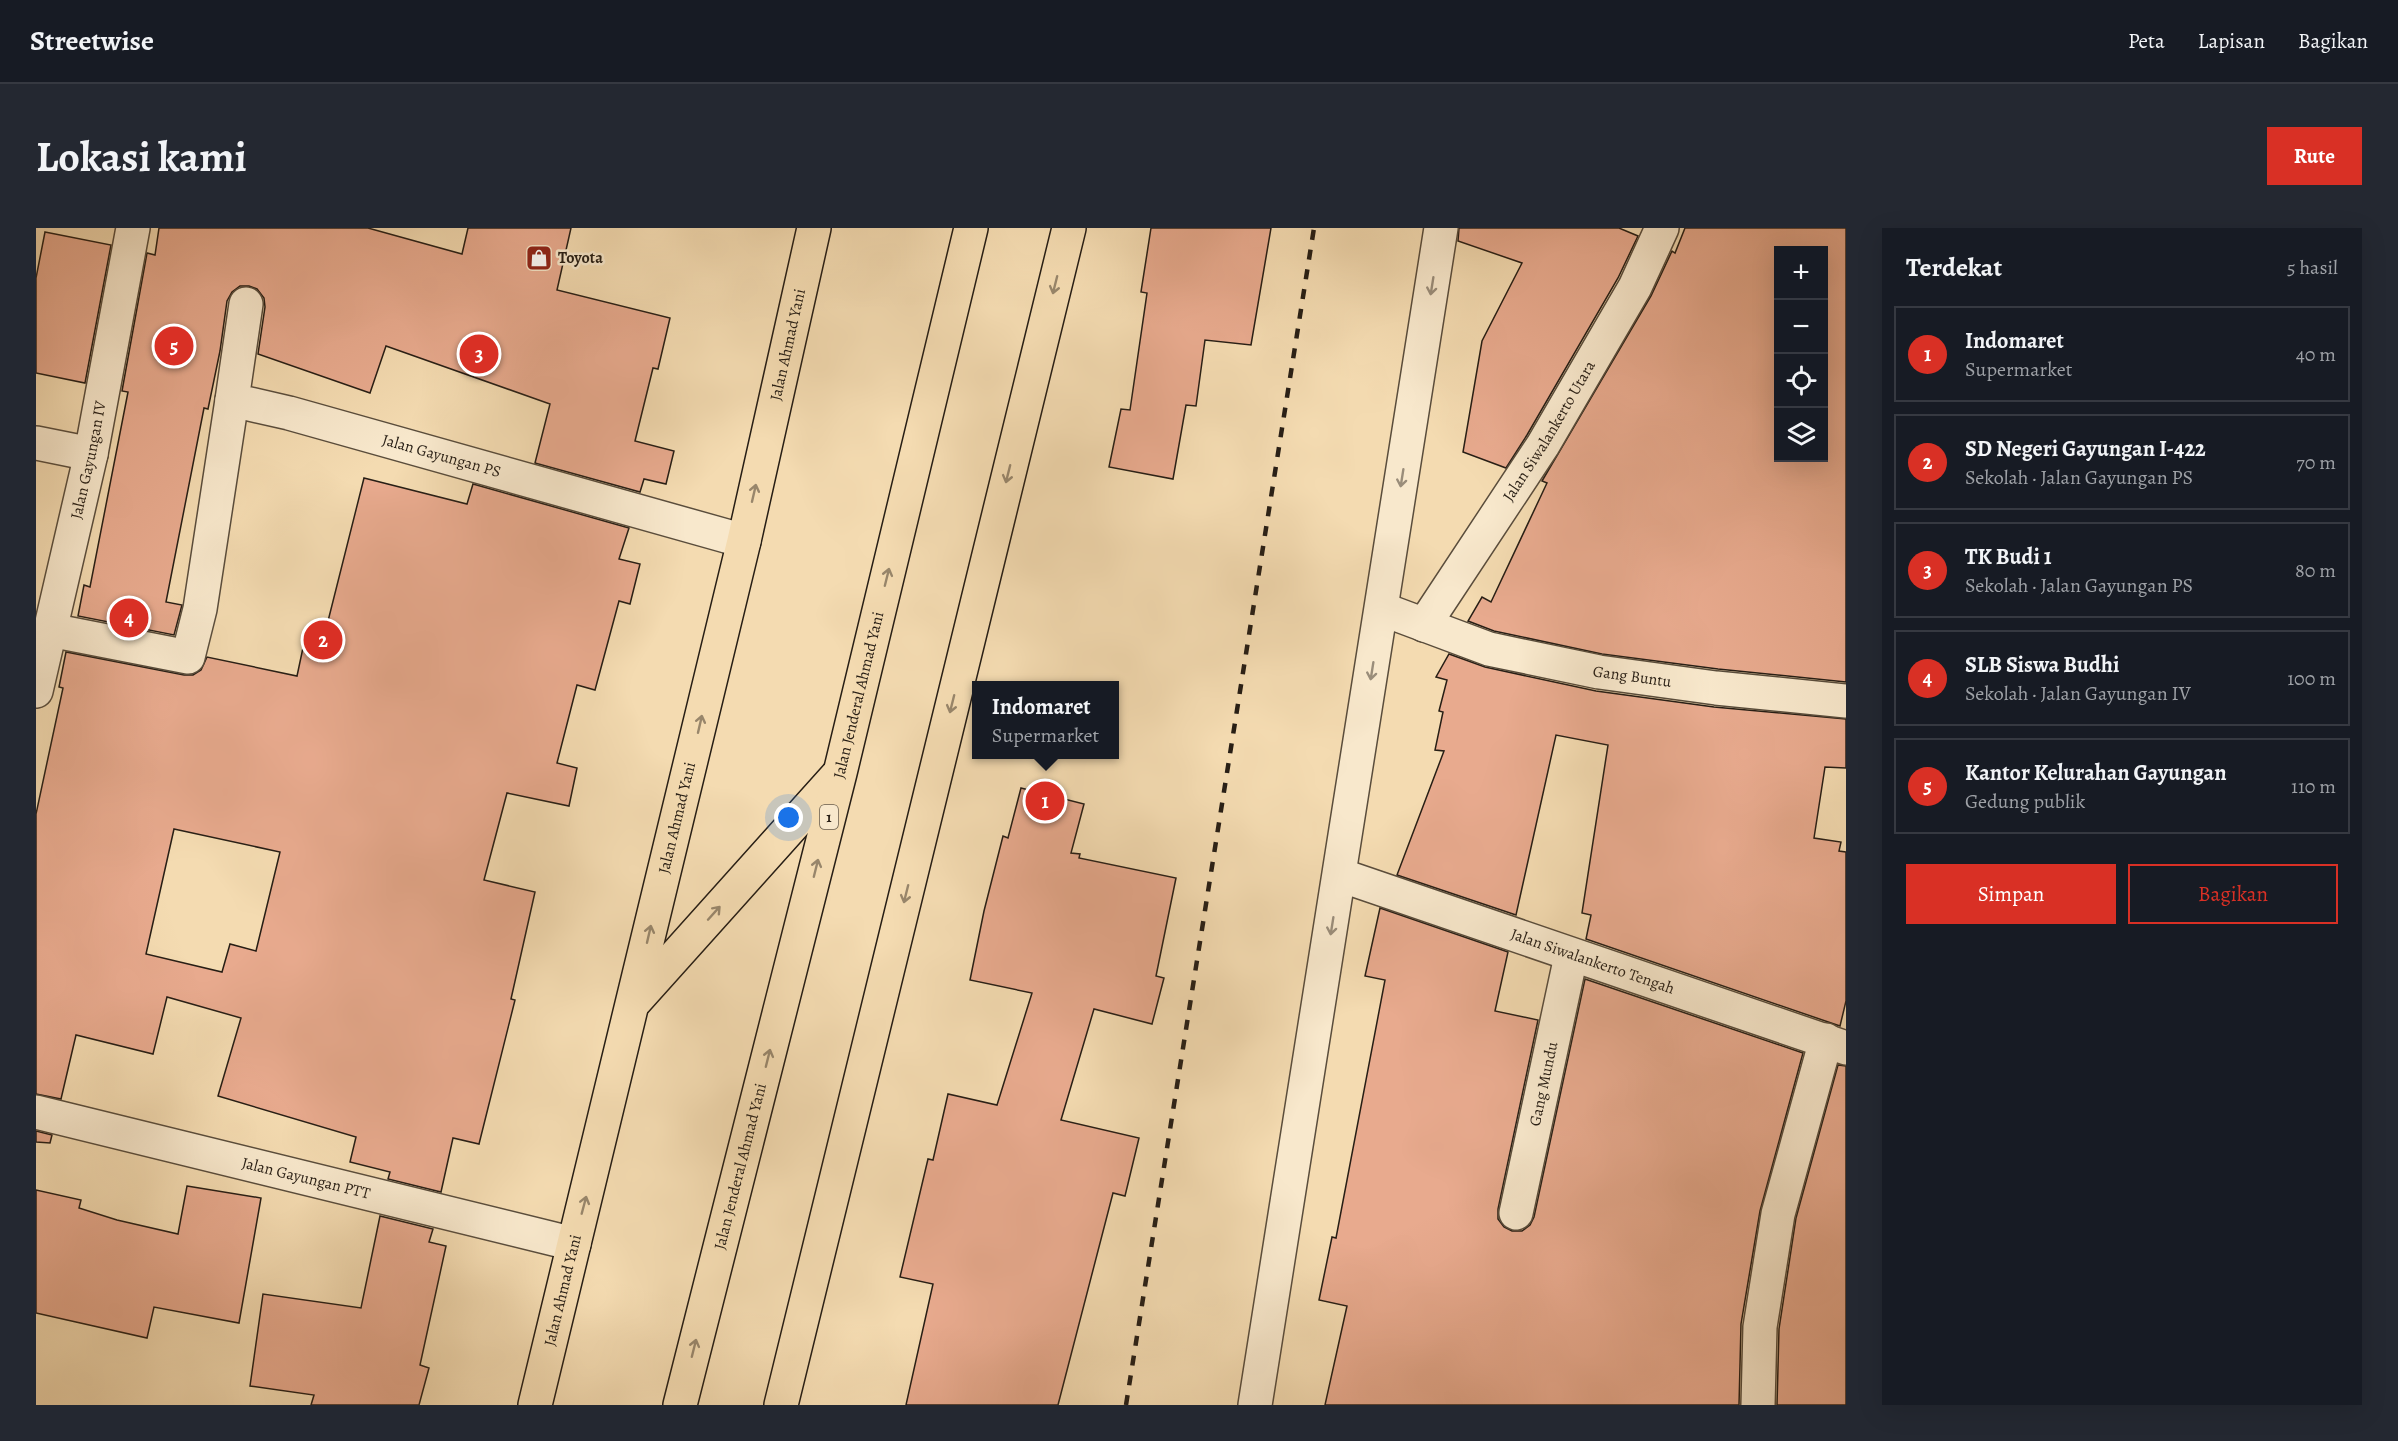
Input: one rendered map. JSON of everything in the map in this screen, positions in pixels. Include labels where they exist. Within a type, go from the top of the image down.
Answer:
[{"type":"highway","name":"Jalan Ahmad Yani","points":[[535,1405],[744,541],[814,228]]},
{"type":"highway","name":"Jalan Jenderal Ahmad Yani","points":[[680,1405],[840,773],[971,228]]},
{"type":"highway","points":[[781,1405],[1069,228]]},
{"type":"highway","points":[[633,1004],[840,773]]},
{"type":"street","name":"Jalan Gayungan IV","points":[[36,691],[91,454],[133,228]]},
{"type":"street","points":[[1255,1405],[1441,228]]},
{"type":"street","name":"Jalan Siwalankerto Utara","points":[[1424,625],[1543,445],[1635,287],[1662,228]]},
{"type":"street","points":[[50,630],[189,657],[200,609],[246,304]]},
{"type":"street","name":"Jalan Gayungan PS","points":[[232,400],[290,413],[744,541]]},
{"type":"street","points":[[36,443],[91,454]]},
{"type":"street","name":"Gang Buntu","points":[[1382,609],[1489,649],[1599,672],[1846,702]]},
{"type":"street","name":"Jalan Siwalankerto Tengah","points":[[1340,875],[1571,956],[1836,1044]]},
{"type":"street","name":"Gang Mundu","points":[[1516,1213],[1571,956]]},
{"type":"street","points":[[1758,1405],[1760,1327],[1778,1214],[1836,1044]]},
{"type":"street","name":"Jalan Gayungan PTT","points":[[36,1112],[574,1244]]},
{"type":"building","points":[[159,228],[368,228],[462,254],[468,228],[571,228],[557,290],[670,318],[658,369],[653,368],[635,441],[674,451],[666,484],[644,479],[640,492],[535,463],[550,404],[386,346],[370,393],[258,354],[265,307],[264,298],[257,289],[240,286],[232,292],[227,301],[220,351],[208,409],[204,408],[166,602],[182,605],[174,635],[78,616],[84,585],[90,587],[128,392],[122,391],[147,253],[155,255]]},
{"type":"building","points":[[1151,228],[1271,228],[1251,345],[1205,340],[1196,406],[1186,405],[1173,479],[1109,467],[1121,409],[1130,410],[1147,293],[1141,292]]},
{"type":"building","points":[[1459,228],[1619,228],[1638,236],[1618,278],[1506,468],[1463,452],[1482,341],[1522,263],[1458,241]]},
{"type":"building","points":[[1685,228],[1846,228],[1846,682],[1602,654],[1494,631],[1468,621],[1482,597],[1491,602],[1547,483],[1542,481],[1651,296],[1672,251],[1675,253]]},
{"type":"building","points":[[45,232],[111,245],[85,383],[36,373],[36,278]]},
{"type":"building","points":[[364,478],[467,504],[473,484],[629,528],[619,559],[640,564],[630,604],[619,601],[595,690],[577,685],[557,763],[577,768],[569,806],[507,793],[484,880],[535,892],[511,999],[515,1000],[479,1144],[453,1138],[441,1192],[388,1179],[390,1172],[350,1162],[356,1137],[218,1096],[241,1018],[167,997],[153,1054],[76,1035],[61,1099],[36,1094],[36,814],[63,688],[59,687],[66,652],[184,675],[193,675],[201,670],[207,657],[297,676],[307,629],[325,633]],"holes":[[[174,829],[280,852],[256,951],[230,944],[222,972],[146,954]]]},
{"type":"building","points":[[1449,654],[1485,667],[1596,691],[1714,707],[1846,719],[1846,768],[1825,767],[1814,838],[1841,842],[1839,851],[1846,852],[1846,1001],[1840,1026],[1586,939],[1591,915],[1582,913],[1608,745],[1556,735],[1516,915],[1397,875],[1444,751],[1435,750],[1443,712],[1439,711],[1447,680],[1436,677]]},
{"type":"building","points":[[1021,788],[1084,804],[1071,853],[1080,854],[1079,858],[1176,878],[1156,976],[1164,978],[1152,1024],[1094,1009],[1061,1120],[1139,1138],[1125,1196],[1113,1193],[1058,1405],[906,1405],[933,1284],[900,1277],[928,1159],[933,1160],[948,1094],[997,1105],[1032,993],[970,980],[1003,836],[1008,838]]},
{"type":"building","points":[[1380,908],[1508,952],[1495,1011],[1538,1020],[1498,1209],[1498,1219],[1504,1227],[1512,1231],[1522,1231],[1530,1225],[1534,1217],[1585,979],[1803,1053],[1760,1211],[1741,1324],[1739,1405],[1325,1405],[1347,1306],[1319,1300],[1332,1237],[1336,1238],[1385,980],[1365,976]]},
{"type":"building","points":[[1838,1065],[1846,1066],[1846,1405],[1777,1405],[1779,1329],[1796,1218]]},
{"type":"building","points":[[36,1131],[52,1135],[50,1143],[36,1142]]},
{"type":"building","points":[[187,1186],[261,1198],[239,1323],[154,1307],[147,1338],[36,1313],[36,1190],[81,1200],[79,1208],[117,1220],[178,1234]]},
{"type":"building","points":[[380,1216],[433,1229],[429,1242],[446,1246],[420,1365],[429,1368],[419,1405],[311,1405],[314,1395],[250,1386],[263,1294],[361,1308]]},
{"type":"railway","points":[[1126,1405],[1314,228]]},
{"type":"place","name":"Toyota","points":[[539,258]]},
{"type":"place","name":"Kantor Kelurahan Gayungan","points":[[174,346]]},
{"type":"place","name":"TK Budi 1","points":[[479,354]]},
{"type":"place","name":"SLB Siswa Budhi","points":[[129,618]]},
{"type":"place","name":"SD Negeri Gayungan I-422","points":[[323,640]]},
{"type":"place","name":"Indomaret","points":[[1045,801]]}]
